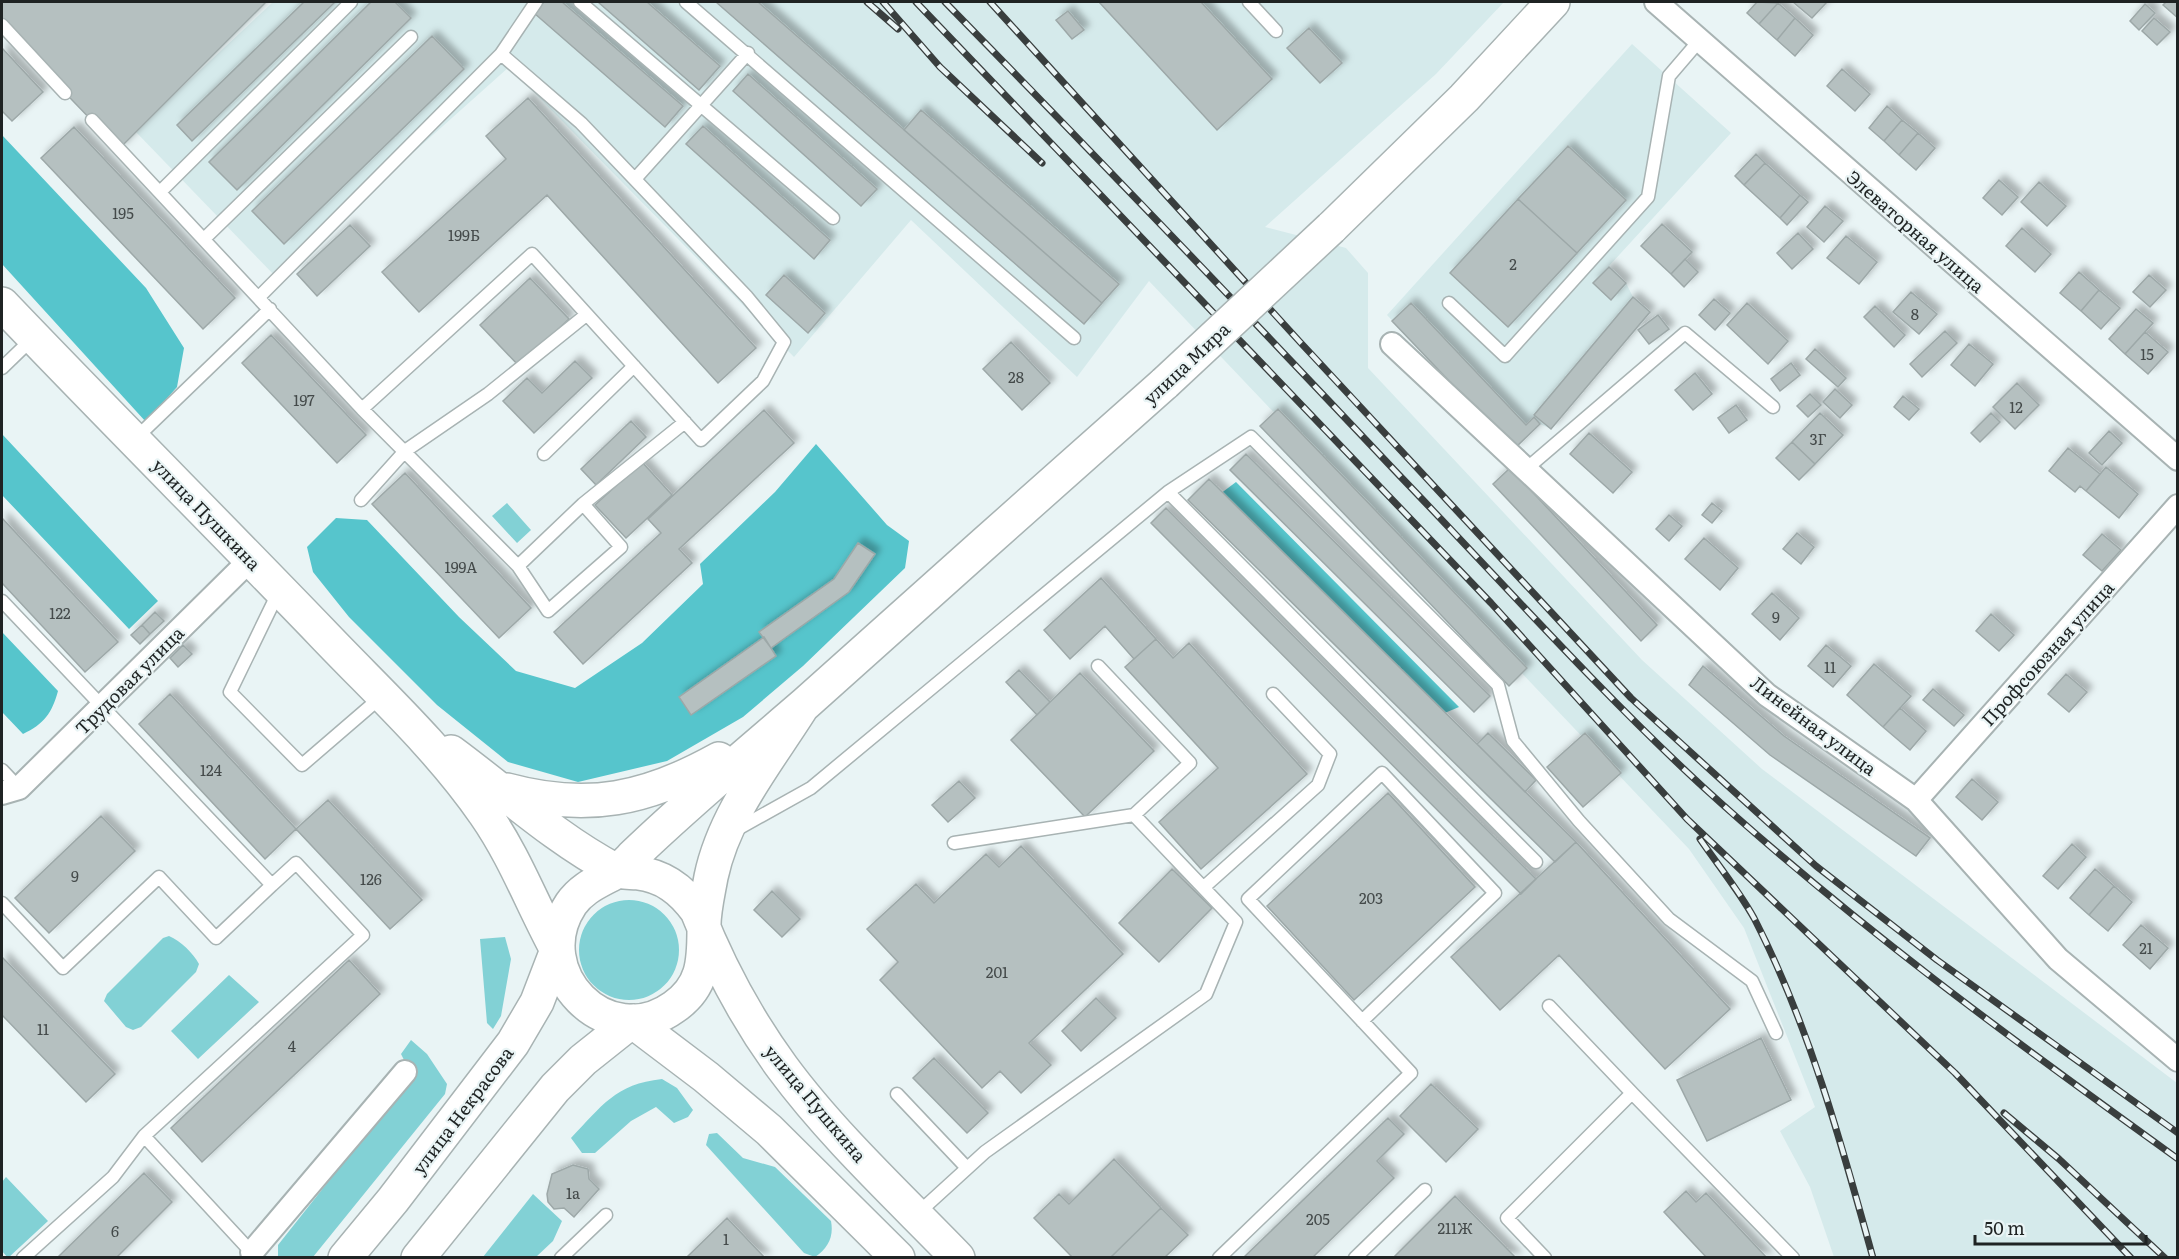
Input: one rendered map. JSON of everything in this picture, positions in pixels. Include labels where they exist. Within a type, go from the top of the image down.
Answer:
[{"type":"main road","name":"улица Мира","points":[[802,706],[1165,383],[1332,228],[1464,98],[1553,2]]},
{"type":"main road","name":"улица Пушкина","points":[[2,304],[413,724]]},
{"type":"main road","points":[[497,787],[536,798],[577,801],[610,801],[637,794],[697,771],[802,706]]},
{"type":"main road","points":[[413,724],[497,831],[518,867],[540,919],[557,950],[562,972],[573,992],[589,1008],[610,1018],[632,1021],[655,1017],[675,1007],[691,992],[702,972],[706,950],[704,928],[711,878],[725,836],[735,812],[802,706]]},
{"type":"main road","points":[[557,950],[559,931],[574,899],[588,886],[617,871],[719,776],[802,706]]},
{"type":"main road","points":[[413,724],[497,787],[617,871],[657,877],[673,885],[692,904],[704,928]]},
{"type":"main road","name":"улица Пушкина","points":[[704,928],[744,1010],[783,1069],[958,1257]]},
{"type":"main road","name":"улица Некрасова","points":[[345,1257],[393,1200],[513,1043],[537,1002],[557,950]]},
{"type":"main road","points":[[418,1257],[555,1088],[583,1060],[632,1021]]},
{"type":"main road","points":[[632,1021],[706,1077],[769,1130],[898,1257]]},
{"type":"street","name":"Элеваторная улица","points":[[1656,2],[2178,459]]},
{"type":"street","name":"Линейная улица","points":[[1392,344],[1767,695],[1916,800],[2058,959],[2178,1060]]},
{"type":"street","name":"Профсоюзная улица","points":[[1916,800],[2178,506]]},
{"type":"street","name":"Трудовая улица","points":[[10,791],[102,708],[251,559]]},
{"type":"street","points":[[252,1256],[405,1072]]},
{"type":"lane","points":[[160,192],[351,2]]},
{"type":"lane","points":[[259,297],[501,54],[536,2]]},
{"type":"lane","points":[[580,2],[832,218]]},
{"type":"lane","points":[[686,2],[748,53],[1074,338]]},
{"type":"lane","points":[[1249,2],[1276,31]]},
{"type":"lane","points":[[2,25],[65,93]]},
{"type":"lane","points":[[204,239],[411,37]]},
{"type":"lane","points":[[1449,303],[1506,356],[1648,197],[1669,76],[1699,41]]},
{"type":"lane","points":[[635,179],[748,53]]},
{"type":"lane","points":[[362,409],[532,254],[701,440],[763,381],[784,342],[747,297],[581,123],[501,54]]},
{"type":"lane","points":[[92,120],[362,409],[518,566],[548,611],[621,547],[583,504]]},
{"type":"lane","points":[[134,440],[270,309]]},
{"type":"lane","points":[[361,500],[405,451],[488,394],[586,315]]},
{"type":"lane","points":[[1526,470],[1685,333],[1773,407]]},
{"type":"lane","points":[[2,368],[34,338]]},
{"type":"lane","points":[[544,454],[634,366]]},
{"type":"lane","points":[[518,566],[583,504],[685,422]]},
{"type":"lane","points":[[725,836],[811,788],[1168,492],[1251,437],[1498,685],[1513,741],[1579,821],[1669,919],[1752,981],[1776,1034]]},
{"type":"lane","points":[[1168,492],[1536,862]]},
{"type":"lane","points":[[280,589],[230,692],[303,765],[385,695]]},
{"type":"lane","points":[[2,601],[272,885]]},
{"type":"lane","points":[[954,843],[1134,815],[1190,763],[1098,666]]},
{"type":"lane","points":[[1204,887],[1318,785],[1330,754],[1273,694]]},
{"type":"lane","points":[[2,770],[10,791]]},
{"type":"lane","points":[[1219,1257],[1411,1073],[1362,1021],[1248,899],[1382,773],[1495,893],[1362,1021]]},
{"type":"lane","points":[[916,1214],[985,1152],[1206,994],[1236,922],[1134,815]]},
{"type":"lane","points":[[2,903],[63,968],[159,877],[216,938],[296,862],[363,935],[144,1136],[113,1177],[23,1257]]},
{"type":"lane","points":[[1549,1006],[1793,1257]]},
{"type":"lane","points":[[1545,1257],[1506,1218],[1632,1093]]},
{"type":"lane","points":[[897,1094],[967,1168]]},
{"type":"lane","points":[[144,1136],[252,1256]]},
{"type":"lane","points":[[1355,1257],[1425,1190]]},
{"type":"lane","points":[[561,1257],[606,1215]]},
{"type":"shaded area","points":[[273,2],[1504,2],[1436,74],[1265,227],[1346,248],[1368,273],[1368,368],[1642,660],[1762,769],[2177,1083],[2177,1257],[1834,1257],[1810,1187],[1780,1131],[1815,1107],[1744,928],[1689,849],[1149,281],[1077,377],[911,220],[794,357],[509,67],[275,276],[135,131]]},
{"type":"shaded area","points":[[1632,44],[1731,133],[1609,266],[1626,283],[1633,297],[1650,312],[1551,429],[1540,424],[1514,449],[1387,315]]},
{"type":"shaded area","points":[[2,135],[146,288],[184,348],[177,387],[146,422],[2,264]]},
{"type":"shaded area","points":[[2,434],[158,601],[129,629],[2,495]]},
{"type":"shaded area","points":[[816,444],[887,525],[909,541],[905,568],[803,666],[743,717],[667,761],[578,782],[508,762],[437,705],[349,617],[313,572],[307,547],[336,518],[367,520],[459,617],[516,671],[575,688],[642,643],[703,584],[700,564],[775,492]]},
{"type":"shaded area","points":[[1236,482],[1459,707],[1421,723],[1204,506]]},
{"type":"shaded area","points":[[507,503],[531,530],[517,543],[492,516]]},
{"type":"shaded area","points":[[2,632],[58,691],[46,717],[23,734],[2,712]]},
{"type":"shaded area","points":[[629,900],[648,903],[665,914],[676,931],[679,950],[676,969],[665,986],[648,997],[629,1000],[610,997],[593,986],[582,969],[579,950],[582,931],[593,914],[610,903]]},
{"type":"shaded area","points":[[169,936],[182,944],[199,964],[196,972],[141,1027],[133,1030],[126,1027],[104,1001],[107,994],[163,938]]},
{"type":"shaded area","points":[[505,937],[511,959],[501,1016],[493,1029],[487,1023],[480,939]]},
{"type":"shaded area","points":[[229,975],[259,1002],[198,1059],[171,1031]]},
{"type":"shaded area","points":[[411,1040],[427,1054],[447,1084],[445,1094],[313,1257],[278,1258],[278,1245],[412,1076],[401,1054]]},
{"type":"shaded area","points":[[662,1079],[677,1088],[693,1110],[688,1117],[674,1123],[656,1107],[631,1121],[595,1153],[582,1153],[571,1138],[601,1107],[621,1091]]},
{"type":"shaded area","points":[[717,1133],[743,1158],[775,1167],[831,1221],[831,1237],[820,1254],[815,1257],[804,1253],[706,1145],[709,1134]]},
{"type":"shaded area","points":[[6,1177],[48,1221],[8,1258],[2,1251],[2,1182]]},
{"type":"shaded area","points":[[533,1194],[562,1221],[553,1241],[536,1257],[483,1257]]},
{"type":"building","points":[[2,2],[266,2],[119,149],[2,27]]},
{"type":"building","points":[[304,2],[335,2],[192,141],[177,125]]},
{"type":"building","points":[[371,2],[395,2],[411,18],[237,190],[209,162]]},
{"type":"building","points":[[544,2],[562,2],[683,106],[665,127],[534,13]]},
{"type":"building","points":[[598,2],[647,2],[720,66],[699,90]]},
{"type":"building","points":[[716,2],[758,2],[1102,303],[1084,324]]},
{"type":"building","points":[[1099,2],[1201,2],[1272,79],[1217,130]]},
{"type":"building","points":[[1757,2],[1778,3],[1759,24],[1747,13]]},
{"type":"building","points":[[1793,2],[1827,2],[1812,18]]},
{"type":"building","points":[[2166,2],[2178,2],[2178,18],[2163,5]]},
{"type":"building","points":[[1778,3],[1795,18],[1777,40],[1759,24]]},
{"type":"building","points":[[2145,4],[2155,13],[2139,30],[2130,21]]},
{"type":"building","points":[[1068,11],[1084,30],[1072,39],[1056,20]]},
{"type":"building","points":[[1795,18],[1813,35],[1795,56],[1777,40]]},
{"type":"building","points":[[2154,18],[2170,32],[2157,45],[2142,31]]},
{"type":"building","points":[[1309,28],[1342,63],[1320,83],[1287,48]]},
{"type":"building","points":[[432,36],[464,69],[284,244],[252,211]]},
{"type":"building","points":[[2,48],[43,92],[12,121],[2,111]]},
{"type":"building","points":[[1842,69],[1870,94],[1855,111],[1827,86]]},
{"type":"building","points":[[748,74],[877,189],[861,206],[733,91]]},
{"type":"building","points":[[528,98],[756,348],[718,383],[547,195],[419,312],[382,272],[506,159],[486,136]]},
{"type":"building","points":[[1887,106],[1902,120],[1884,141],[1869,128]]},
{"type":"building","points":[[921,110],[1119,284],[1102,303],[904,130]]},
{"type":"building","points":[[1902,120],[1918,133],[1899,155],[1884,141]]},
{"type":"building","points":[[703,126],[830,240],[814,259],[686,144]]},
{"type":"building","points":[[74,127],[235,298],[203,329],[41,158]]},
{"type":"building","points":[[1918,133],[1935,148],[1916,170],[1899,155]]},
{"type":"building","points":[[1568,146],[1626,200],[1577,253],[1518,199]]},
{"type":"building","points":[[1756,154],[1765,163],[1744,185],[1735,176]]},
{"type":"building","points":[[1765,163],[1800,195],[1780,218],[1744,185]]},
{"type":"building","points":[[1999,180],[2018,197],[2002,215],[1983,198]]},
{"type":"building","points":[[2039,182],[2066,206],[2047,226],[2021,202]]},
{"type":"building","points":[[1800,195],[1808,202],[1787,225],[1780,218]]},
{"type":"building","points":[[1518,199],[1577,253],[1508,327],[1450,273]]},
{"type":"building","points":[[1825,206],[1843,221],[1824,242],[1807,227]]},
{"type":"building","points":[[1662,224],[1692,252],[1671,274],[1641,246]]},
{"type":"building","points":[[350,225],[370,246],[317,296],[297,274]]},
{"type":"building","points":[[2022,228],[2051,254],[2035,272],[2006,246]]},
{"type":"building","points":[[1798,233],[1813,249],[1792,269],[1777,253]]},
{"type":"building","points":[[1846,236],[1877,262],[1859,284],[1827,258]]},
{"type":"building","points":[[1685,259],[1698,272],[1684,287],[1671,274]]},
{"type":"building","points":[[1609,267],[1626,283],[1611,300],[1593,283]]},
{"type":"building","points":[[2079,272],[2099,290],[2081,311],[2060,293]]},
{"type":"building","points":[[784,275],[825,313],[808,333],[766,295]]},
{"type":"building","points":[[2149,275],[2166,290],[2150,307],[2133,292]]},
{"type":"building","points":[[530,278],[569,319],[519,366],[480,325]]},
{"type":"building","points":[[2099,290],[2120,308],[2101,329],[2081,311]]},
{"type":"building","points":[[1911,292],[1937,314],[1919,334],[1893,312]]},
{"type":"building","points":[[1633,297],[1650,312],[1551,429],[1534,415]]},
{"type":"building","points":[[1714,299],[1730,313],[1715,330],[1699,315]]},
{"type":"building","points":[[1411,303],[1526,425],[1534,417],[1540,424],[1514,449],[1392,321]]},
{"type":"building","points":[[1747,303],[1788,341],[1768,364],[1727,325]]},
{"type":"building","points":[[1875,306],[1905,335],[1894,347],[1864,317]]},
{"type":"building","points":[[2136,309],[2153,323],[2125,354],[2109,339]]},
{"type":"building","points":[[1658,315],[1669,329],[1649,344],[1638,330]]},
{"type":"building","points":[[1945,331],[1957,343],[1922,377],[1910,364]]},
{"type":"building","points":[[2145,332],[2168,352],[2148,374],[2125,354]]},
{"type":"building","points":[[271,335],[366,435],[337,463],[242,363]]},
{"type":"building","points":[[1011,342],[1050,383],[1022,410],[983,369]]},
{"type":"building","points":[[1969,344],[1993,364],[1975,386],[1951,365]]},
{"type":"building","points":[[1815,349],[1846,378],[1838,387],[1806,359]]},
{"type":"building","points":[[575,361],[592,378],[534,433],[503,401],[527,378],[542,393]]},
{"type":"building","points":[[1791,363],[1800,375],[1780,391],[1771,379]]},
{"type":"building","points":[[1695,373],[1712,394],[1693,410],[1675,390]]},
{"type":"building","points":[[2017,383],[2039,405],[2015,429],[1993,407]]},
{"type":"building","points":[[1835,389],[1852,405],[1840,418],[1823,402]]},
{"type":"building","points":[[1810,394],[1821,405],[1808,417],[1797,406]]},
{"type":"building","points":[[1903,396],[1919,409],[1909,420],[1894,407]]},
{"type":"building","points":[[1736,405],[1747,420],[1729,433],[1718,418]]},
{"type":"building","points":[[1278,409],[1527,668],[1509,686],[1260,426]]},
{"type":"building","points":[[764,410],[794,443],[679,549],[692,563],[583,664],[554,632],[661,533],[648,519]]},
{"type":"building","points":[[1820,413],[1843,435],[1815,464],[1792,442]]},
{"type":"building","points":[[1991,413],[2000,422],[1980,442],[1971,433]]},
{"type":"building","points":[[631,421],[646,437],[596,485],[581,469]]},
{"type":"building","points":[[2109,431],[2122,443],[2102,465],[2089,453]]},
{"type":"building","points":[[1589,433],[1632,472],[1613,493],[1570,454]]},
{"type":"building","points":[[1792,442],[1815,464],[1799,480],[1776,458]]},
{"type":"building","points":[[2068,448],[2100,474],[2086,491],[2080,486],[2075,492],[2049,471]]},
{"type":"building","points":[[1246,454],[1490,696],[1474,712],[1230,470]]},
{"type":"building","points":[[642,462],[672,495],[626,538],[595,505]]},
{"type":"building","points":[[2106,467],[2138,494],[2119,518],[2086,491]]},
{"type":"building","points":[[1510,468],[1657,625],[1641,641],[1493,484]]},
{"type":"building","points":[[405,473],[531,608],[499,638],[372,504]]},
{"type":"building","points":[[1209,479],[1576,842],[1555,862],[1188,500]]},
{"type":"building","points":[[1712,503],[1722,511],[1712,523],[1702,515]]},
{"type":"building","points":[[1166,508],[1536,879],[1521,894],[1151,523]]},
{"type":"building","points":[[1669,515],[1682,526],[1669,541],[1656,529]]},
{"type":"building","points":[[2,518],[118,642],[85,672],[2,583]]},
{"type":"building","points":[[1797,533],[1814,547],[1801,564],[1783,549]]},
{"type":"building","points":[[2102,534],[2121,550],[2102,571],[2083,555]]},
{"type":"building","points":[[1704,538],[1738,568],[1720,590],[1685,559]]},
{"type":"building","points":[[858,543],[875,554],[849,592],[771,648],[759,632],[834,579]]},
{"type":"building","points":[[1101,578],[1156,639],[1134,659],[1105,626],[1070,659],[1044,630]]},
{"type":"building","points":[[1772,593],[1799,618],[1780,640],[1752,614]]},
{"type":"building","points":[[155,612],[164,621],[150,634],[142,625]]},
{"type":"building","points":[[1991,614],[2014,635],[1999,651],[1976,631]]},
{"type":"building","points":[[142,625],[150,634],[140,644],[131,635]]},
{"type":"building","points":[[764,637],[776,656],[691,715],[679,697]]},
{"type":"building","points":[[1156,639],[1173,658],[1189,643],[1307,774],[1201,869],[1159,822],[1218,768],[1125,667]]},
{"type":"building","points":[[183,645],[192,654],[178,667],[170,658]]},
{"type":"building","points":[[1826,645],[1851,666],[1833,687],[1808,666]]},
{"type":"building","points":[[1874,664],[1911,696],[1883,727],[1847,695]]},
{"type":"building","points":[[1703,666],[1784,736],[1930,838],[1916,856],[1770,755],[1689,685]]},
{"type":"building","points":[[1019,670],[1050,702],[1037,715],[1006,682]]},
{"type":"building","points":[[1080,673],[1154,751],[1085,817],[1011,740]]},
{"type":"building","points":[[2066,674],[2087,692],[2069,712],[2048,694]]},
{"type":"building","points":[[1933,689],[1964,715],[1954,726],[1923,700]]},
{"type":"building","points":[[170,694],[296,829],[265,859],[139,724]]},
{"type":"building","points":[[1900,708],[1926,731],[1910,750],[1883,727]]},
{"type":"building","points":[[1488,733],[1536,780],[1525,792],[1477,744]]},
{"type":"building","points":[[1585,733],[1621,773],[1583,807],[1547,767]]},
{"type":"building","points":[[1972,779],[1998,802],[1982,820],[1956,797]]},
{"type":"building","points":[[959,781],[975,798],[948,822],[932,805]]},
{"type":"building","points":[[1388,793],[1475,887],[1354,1000],[1267,906]]},
{"type":"building","points":[[328,800],[422,900],[390,929],[296,829]]},
{"type":"building","points":[[101,816],[135,851],[49,933],[15,898]]},
{"type":"building","points":[[1576,842],[1730,1009],[1665,1069],[1559,955],[1500,1010],[1451,957]]},
{"type":"building","points":[[2072,844],[2086,857],[2058,889],[2043,876]]},
{"type":"building","points":[[1021,846],[1123,954],[1029,1043],[1051,1065],[1021,1093],[1000,1071],[982,1088],[880,980],[898,962],[867,929],[916,884],[934,903],[986,854],[999,867]]},
{"type":"building","points":[[1172,869],[1212,908],[1159,962],[1119,923]]},
{"type":"building","points":[[2095,869],[2114,886],[2089,915],[2070,898]]},
{"type":"building","points":[[2114,886],[2132,902],[2108,931],[2089,915]]},
{"type":"building","points":[[772,891],[800,919],[782,937],[754,910]]},
{"type":"building","points":[[2141,925],[2168,948],[2150,969],[2123,945]]},
{"type":"building","points":[[2,957],[115,1074],[86,1102],[2,1015]]},
{"type":"building","points":[[349,960],[380,994],[202,1162],[171,1128]]},
{"type":"building","points":[[1096,998],[1116,1018],[1081,1051],[1062,1031]]},
{"type":"building","points":[[1761,1038],[1791,1100],[1707,1141],[1677,1080]]},
{"type":"building","points":[[934,1058],[988,1113],[967,1133],[913,1078]]},
{"type":"building","points":[[1431,1084],[1478,1129],[1446,1162],[1400,1116]]},
{"type":"building","points":[[1388,1118],[1404,1134],[1377,1161],[1394,1178],[1312,1258],[1243,1258]]},
{"type":"building","points":[[1114,1159],[1161,1208],[1110,1258],[1073,1258],[1034,1218],[1059,1194],[1069,1204]]},
{"type":"building","points":[[573,1165],[588,1169],[589,1179],[599,1189],[574,1217],[564,1208],[554,1209],[548,1202],[547,1194],[552,1174]]},
{"type":"building","points":[[144,1173],[172,1202],[116,1258],[57,1258]]},
{"type":"building","points":[[1686,1191],[1696,1202],[1706,1193],[1767,1258],[1707,1258],[1664,1212]]},
{"type":"building","points":[[1455,1196],[1516,1258],[1393,1258]]},
{"type":"building","points":[[1161,1208],[1188,1235],[1164,1258],[1110,1258]]},
{"type":"building","points":[[727,1218],[765,1258],[686,1258]]},
{"type":"railway","points":[[867,2],[898,29]]},
{"type":"railway","points":[[883,2],[940,67],[1042,163]]},
{"type":"railway","points":[[916,2],[1491,603],[1687,819],[1955,1073],[2131,1258]]},
{"type":"railway","points":[[945,2],[1173,237],[1586,672],[1702,786],[1875,933],[2055,1070],[2178,1159]]},
{"type":"railway","points":[[990,2],[1300,342],[1631,698],[1816,866],[1937,960],[2178,1133]]},
{"type":"railway","points":[[1700,839],[1754,918],[1791,1000],[1836,1128],[1873,1258]]},
{"type":"railway","points":[[2004,1113],[2059,1159],[2165,1258]]}]
